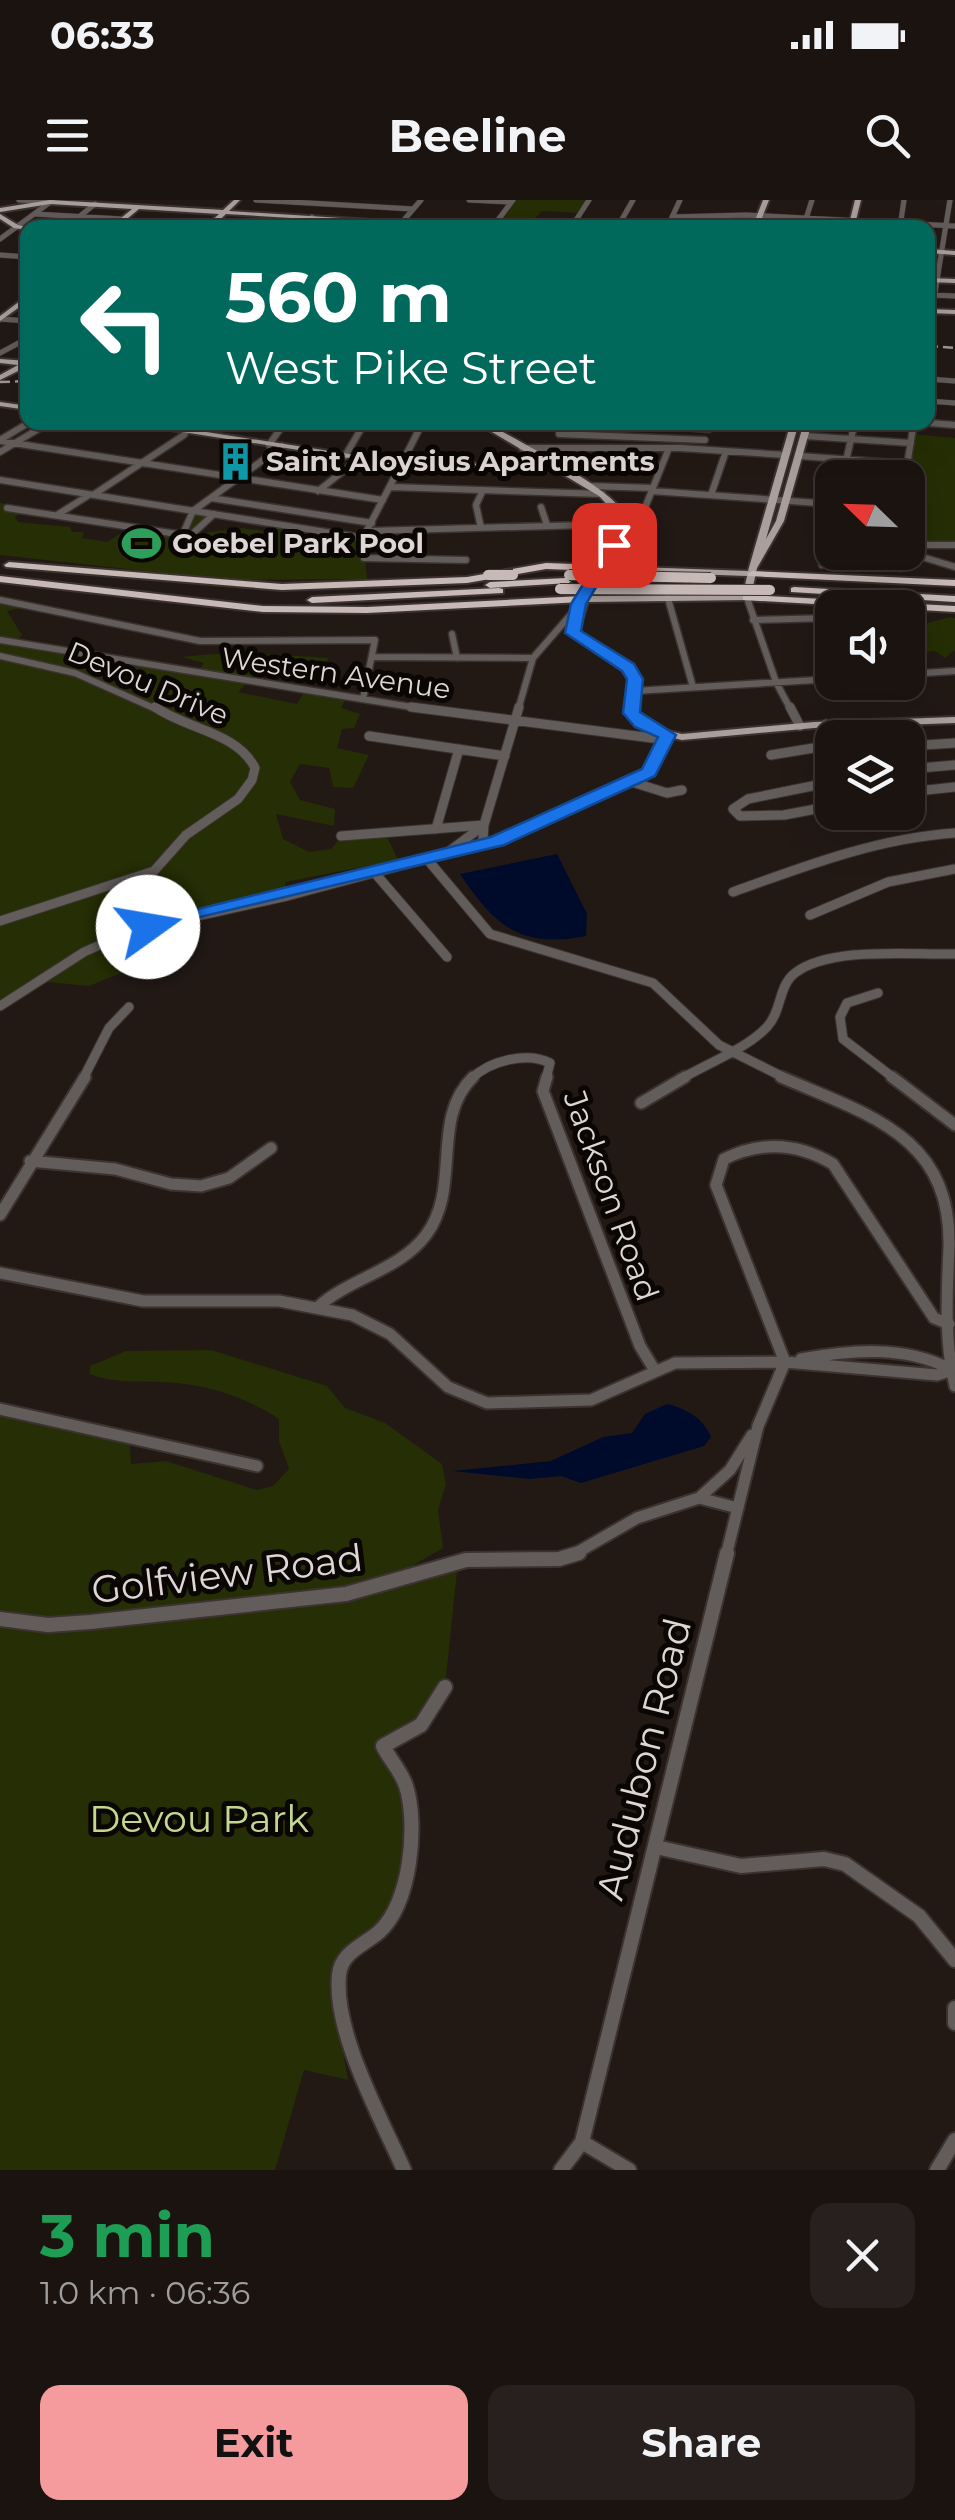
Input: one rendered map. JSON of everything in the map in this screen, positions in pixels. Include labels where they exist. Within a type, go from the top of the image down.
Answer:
[{"type":"highway","points":[[2,564],[194,595],[345,595],[561,584],[955,609]]},
{"type":"highway","points":[[2,564],[345,595]]},
{"type":"highway","points":[[393,593],[488,574],[561,584],[601,568]]},
{"type":"highway","points":[[752,571],[955,582]]},
{"type":"highway","points":[[0,579],[185,602],[561,584],[805,583],[955,591]]},
{"type":"highway","points":[[561,584],[580,602]]},
{"type":"highway","points":[[743,593],[770,584],[955,599]]},
{"type":"main road","points":[[122,220],[146,200]]},
{"type":"main road","points":[[216,220],[238,200]]},
{"type":"main road","points":[[758,220],[766,200]]},
{"type":"main road","points":[[1,218],[21,204],[52,201],[345,220]]},
{"type":"main road","points":[[21,204],[34,214]]},
{"type":"main road","points":[[1,218],[34,214]]},
{"type":"main road","points":[[1,218],[20,227]]},
{"type":"main road","points":[[935,252],[955,253]]},
{"type":"main road","points":[[938,280],[955,282]]},
{"type":"main road","points":[[0,319],[20,303]]},
{"type":"main road","points":[[173,430],[402,464],[560,469]]},
{"type":"main road","points":[[492,430],[602,494],[616,508],[621,525],[580,602],[572,633],[628,668],[635,679],[630,710],[635,718],[667,735],[708,736],[815,725]]},
{"type":"main road","points":[[580,602],[743,593],[794,430]]},
{"type":"main road","points":[[752,571],[765,554],[787,501],[806,430]]},
{"type":"main road","points":[[601,568],[752,571]]},
{"type":"main road","points":[[925,721],[955,720]]},
{"type":"street","points":[[256,200],[413,209]]},
{"type":"street","points":[[403,220],[421,200]]},
{"type":"street","points":[[470,200],[512,201]]},
{"type":"street","points":[[671,220],[680,200]]},
{"type":"street","points":[[806,218],[812,200]]},
{"type":"street","points":[[935,286],[950,200]]},
{"type":"street","points":[[26,220],[52,201]]},
{"type":"street","points":[[74,220],[95,204]]},
{"type":"street","points":[[34,214],[122,220]]},
{"type":"street","points":[[309,220],[312,217]]},
{"type":"street","points":[[672,217],[821,220]]},
{"type":"street","points":[[0,239],[20,224]]},
{"type":"street","points":[[935,226],[955,226]]},
{"type":"street","points":[[0,452],[37,430]]},
{"type":"street","points":[[269,444],[279,430]]},
{"type":"street","points":[[346,456],[361,430]]},
{"type":"street","points":[[419,430],[368,531],[364,558],[466,560]]},
{"type":"street","points":[[552,445],[561,430]]},
{"type":"street","points":[[640,437],[643,430]]},
{"type":"street","points":[[701,449],[708,430]]},
{"type":"street","points":[[800,456],[846,460],[853,430]]},
{"type":"street","points":[[908,460],[914,430]]},
{"type":"street","points":[[56,516],[186,432]]},
{"type":"street","points":[[559,434],[704,440]]},
{"type":"street","points":[[805,436],[910,443]]},
{"type":"street","points":[[0,440],[383,500]]},
{"type":"street","points":[[182,536],[193,511],[282,446]]},
{"type":"street","points":[[522,448],[669,448],[786,455]]},
{"type":"street","points":[[0,480],[214,514],[368,531],[638,525],[669,448]]},
{"type":"street","points":[[711,495],[726,451]]},
{"type":"street","points":[[318,491],[360,458]]},
{"type":"street","points":[[589,486],[815,503]]},
{"type":"street","points":[[391,487],[602,494]]},
{"type":"street","points":[[481,528],[476,505],[483,490]]},
{"type":"street","points":[[211,498],[368,531]]},
{"type":"street","points":[[542,506],[547,525]]},
{"type":"street","points":[[7,508],[182,536],[196,534],[214,514]]},
{"type":"street","points":[[925,548],[955,545]]},
{"type":"street","points":[[925,557],[955,567]]},
{"type":"street","points":[[743,593],[776,682],[800,726]]},
{"type":"street","points":[[666,595],[693,687]]},
{"type":"street","points":[[0,600],[200,641],[375,640],[363,699]]},
{"type":"street","points":[[489,844],[483,840],[484,825],[518,721],[533,658],[580,602]]},
{"type":"street","points":[[752,620],[815,618]]},
{"type":"street","points":[[452,634],[457,658]]},
{"type":"street","name":"Western Avenue","points":[[0,640],[171,672],[518,721],[652,738],[667,735]]},
{"type":"street","name":"Devou Drive","points":[[0,656],[62,670],[137,698],[176,722],[234,744],[248,754],[255,768],[246,791],[190,831],[172,856],[154,871],[0,921]]},
{"type":"street","points":[[374,657],[533,658]]},
{"type":"street","points":[[925,673],[955,671]]},
{"type":"street","points":[[634,691],[815,680]]},
{"type":"street","points":[[0,1006],[96,945],[131,932],[489,844],[649,772],[667,735]]},
{"type":"street","points":[[370,736],[505,756]]},
{"type":"street","points":[[925,745],[955,743]]},
{"type":"street","points":[[771,756],[815,745]]},
{"type":"street","points":[[436,829],[459,750]]},
{"type":"street","points":[[925,768],[955,765]]},
{"type":"street","points":[[631,782],[663,795],[682,790]]},
{"type":"street","points":[[815,786],[738,802],[733,809],[740,816],[815,809]]},
{"type":"street","points":[[925,790],[955,787]]},
{"type":"street","points":[[341,836],[484,825]]},
{"type":"street","points":[[446,852],[484,825]]},
{"type":"street","points":[[733,892],[840,854],[924,835],[955,833]]},
{"type":"street","points":[[427,859],[490,934],[654,983],[672,994],[726,1049],[908,1142],[943,1182],[952,1241],[949,1324],[955,1386]]},
{"type":"street","points":[[810,915],[888,882],[955,869]]},
{"type":"street","points":[[374,872],[447,957]]},
{"type":"street","points":[[641,1103],[772,1022],[780,1014],[790,978],[811,964],[955,954]]},
{"type":"street","points":[[0,991],[18,993]]},
{"type":"street","points":[[878,993],[847,1004],[840,1017],[843,1039],[955,1125]]},
{"type":"street","points":[[0,1215],[88,1070],[112,1022],[129,1007]]},
{"type":"street","name":"Jackson Road","points":[[318,1306],[329,1295],[400,1259],[435,1221],[449,1172],[452,1101],[464,1080],[494,1064],[534,1056],[550,1063],[544,1091],[640,1346],[654,1369]]},
{"type":"street","points":[[786,1362],[716,1185],[716,1173],[724,1160],[751,1147],[787,1146],[811,1151],[833,1164],[934,1318],[949,1324]]},
{"type":"street","points":[[30,1161],[116,1169],[171,1184],[201,1186],[229,1178],[271,1148]]},
{"type":"street","points":[[0,1273],[143,1301],[258,1300],[318,1306],[378,1326],[448,1388],[480,1402],[582,1402],[618,1392],[654,1369],[675,1363],[786,1362],[937,1375],[952,1369]]},
{"type":"street","name":"Audubon Road","points":[[561,2170],[582,2142],[758,1426],[786,1362]]},
{"type":"street","points":[[0,1409],[257,1466]]},
{"type":"street","points":[[699,1498],[730,1470],[758,1426]]},
{"type":"street","points":[[699,1498],[738,1508]]},
{"type":"street","name":"Golfview Road","points":[[0,1618],[62,1624],[346,1594],[458,1562],[559,1559],[602,1542],[637,1518],[699,1498]]},
{"type":"street","points":[[404,2170],[360,2063],[342,2008],[338,1977],[349,1953],[385,1926],[395,1908],[409,1843],[411,1808],[405,1784],[384,1746],[421,1725],[445,1686]]},
{"type":"street","points":[[656,1847],[754,1867],[824,1860],[851,1865],[929,1928],[951,1949],[955,1960]]},
{"type":"street","points":[[955,2008],[955,2023]]},
{"type":"street","points":[[937,2170],[955,2140]]},
{"type":"street","points":[[582,2142],[629,2170]]},
{"type":"green space","points":[[513,200],[589,200],[580,213],[542,211],[534,220],[498,220]]},
{"type":"green space","points":[[912,434],[955,438],[955,545],[925,545],[925,460],[911,460]]},
{"type":"green space","points":[[0,503],[30,508],[15,517],[18,522],[70,527],[72,532],[84,532],[82,538],[107,542],[129,528],[181,535],[193,515],[211,516],[198,534],[240,528],[271,532],[288,526],[363,538],[367,579],[228,580],[0,555]]},
{"type":"green space","points":[[0,603],[21,608],[7,611],[22,635],[15,643],[195,675],[204,663],[182,657],[237,653],[329,658],[307,682],[278,679],[283,666],[267,662],[238,692],[297,704],[304,692],[345,700],[341,708],[360,714],[354,728],[342,729],[337,748],[369,755],[353,788],[333,787],[329,768],[300,764],[290,782],[300,800],[335,809],[334,826],[276,814],[283,839],[309,852],[331,849],[341,837],[387,837],[398,860],[285,882],[287,896],[163,924],[187,946],[89,986],[38,981],[0,1006]]},
{"type":"green space","points":[[955,618],[955,650],[945,658],[935,651],[925,651],[925,624]]},
{"type":"green space","name":"Devou Park","points":[[211,1350],[327,1386],[345,1408],[385,1423],[442,1464],[446,1484],[438,1510],[443,1548],[412,1566],[458,1562],[445,1687],[439,1702],[384,1746],[411,1808],[395,1908],[349,1953],[331,1980],[348,2080],[304,2070],[275,2170],[0,2170],[0,1409],[129,1436],[131,1464],[166,1461],[257,1490],[273,1486],[289,1469],[279,1441],[279,1419],[242,1399],[204,1387],[122,1381],[90,1374],[90,1366],[126,1351]]},
{"type":"water","points":[[557,854],[587,914],[586,936],[543,939],[511,929],[485,907],[460,874]]},
{"type":"water","points":[[667,1404],[688,1412],[704,1425],[711,1437],[704,1446],[581,1483],[561,1476],[530,1479],[453,1471],[551,1461],[603,1437],[632,1433],[645,1414]]},
{"type":"railway","points":[[935,347],[955,348]]},
{"type":"railway","points":[[0,382],[20,381]]},
{"type":"place","name":"Saint Aloysius Apartments","points":[[236,461]]},
{"type":"place","name":"Goebel Park Pool","points":[[142,543]]},
{"type":"route","points":[[148,927],[287,896],[498,841],[649,772],[667,735],[640,723],[631,713],[636,685],[632,672],[572,633],[579,604],[614,545]]}]
